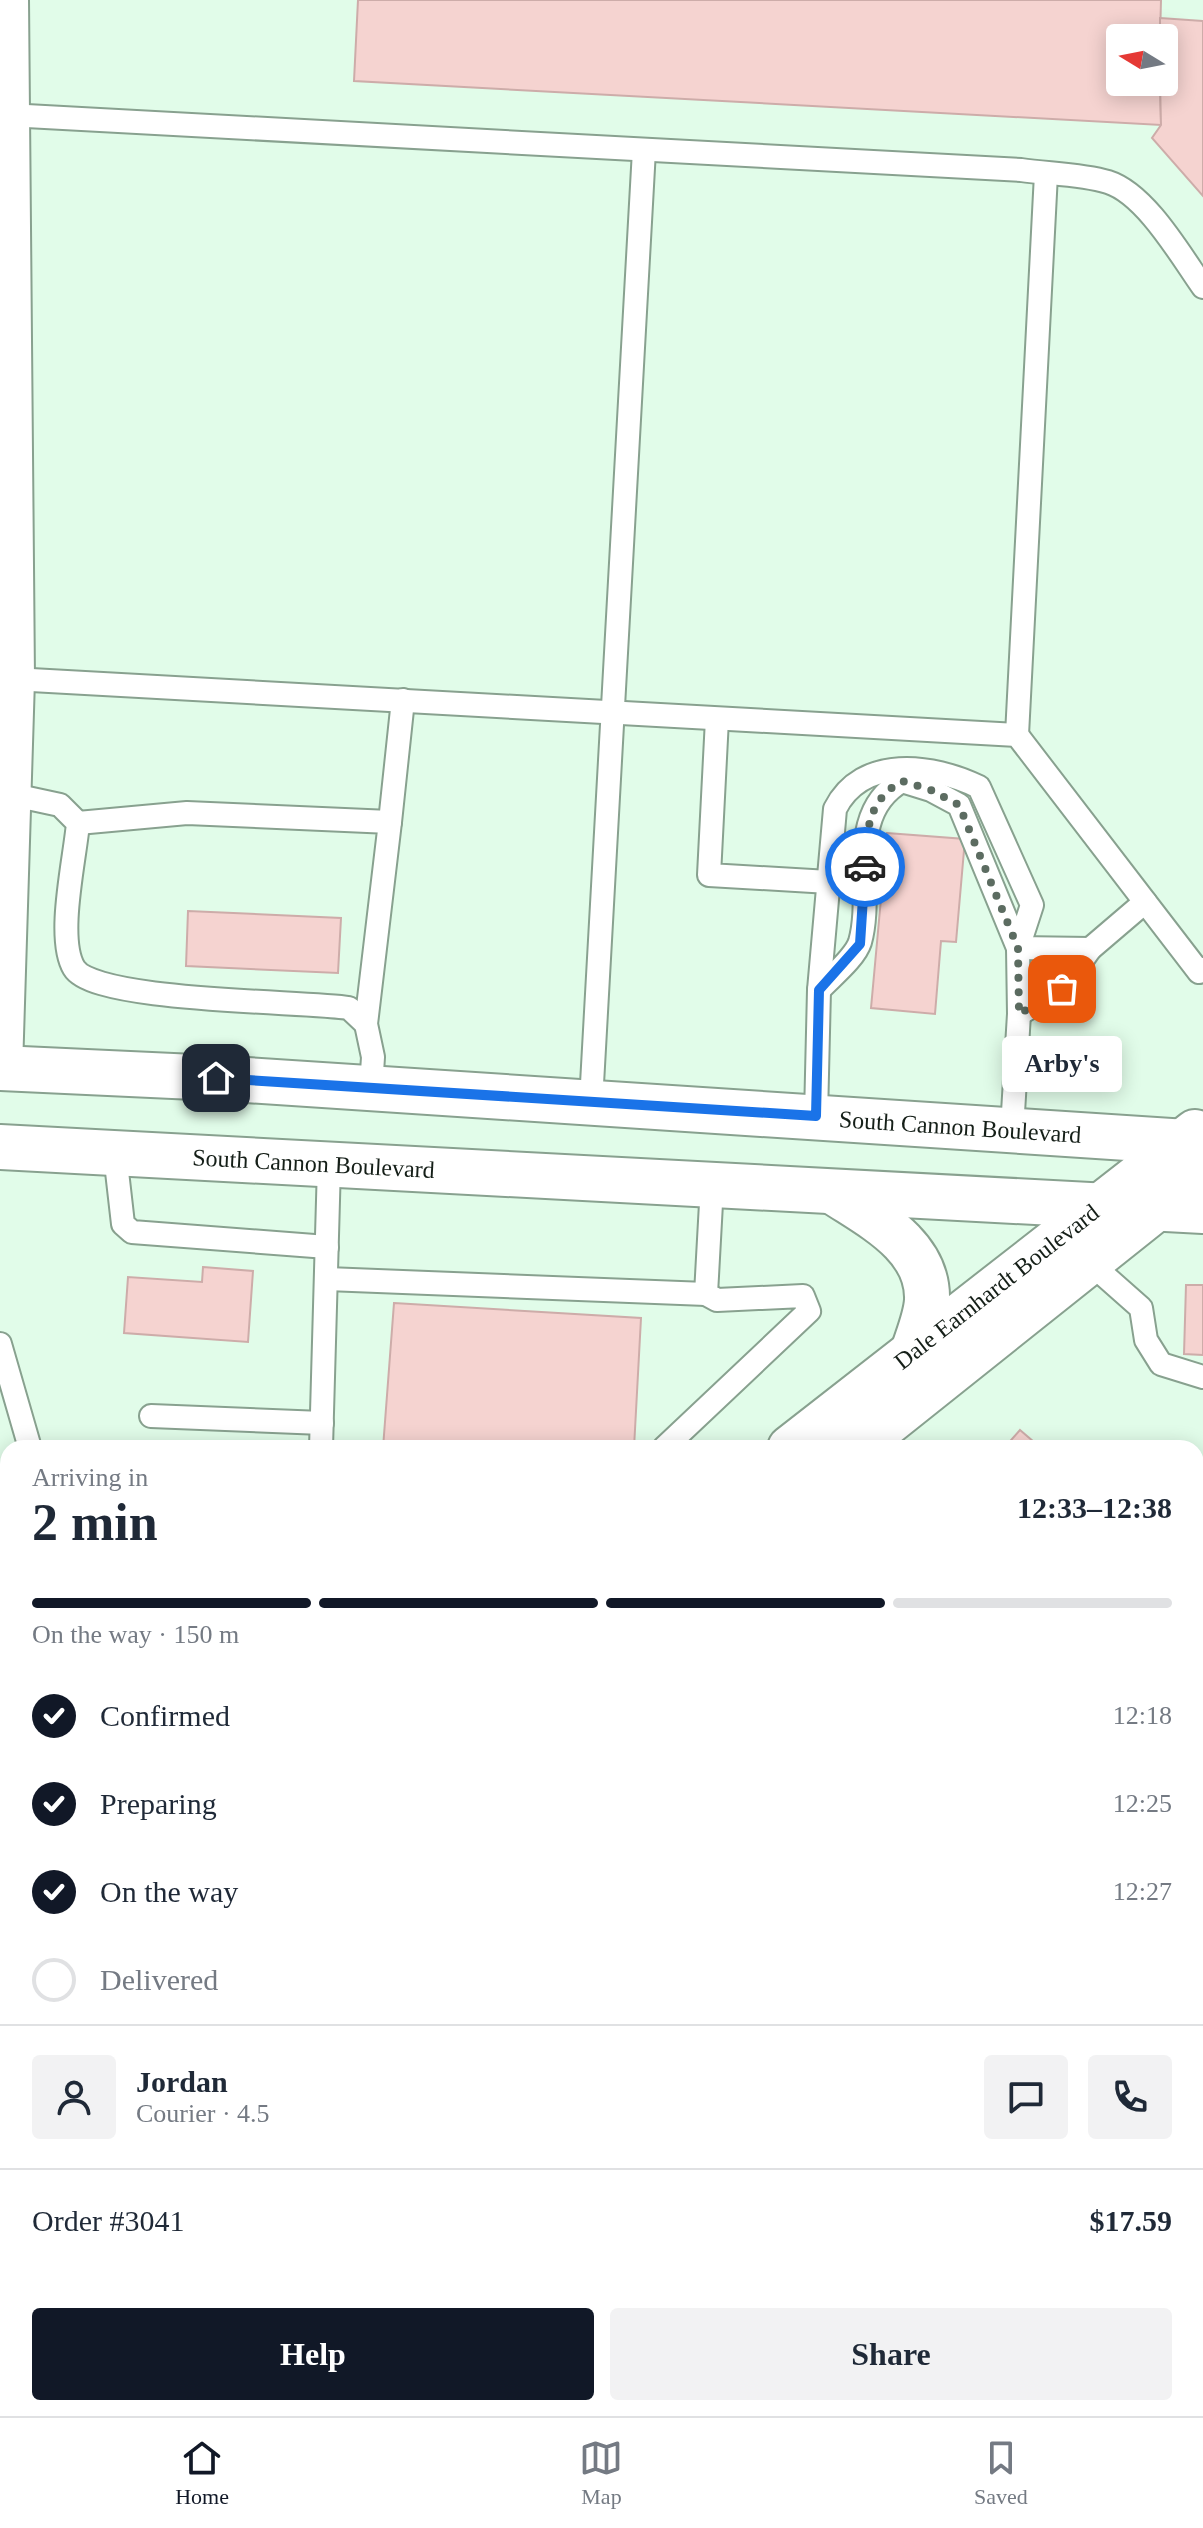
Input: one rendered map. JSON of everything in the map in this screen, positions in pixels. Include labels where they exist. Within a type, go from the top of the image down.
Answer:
[{"type":"main road","name":"South Cannon Boulevard","points":[[0,1068],[816,1116],[1012,1129],[1198,1147]]},
{"type":"main road","name":"South Cannon Boulevard","points":[[0,1147],[1203,1211]]},
{"type":"main road","name":"Dale Earnhardt Boulevard","points":[[800,1440],[1103,1206],[1198,1147]]},
{"type":"main road","name":"Dale Earnhardt Boulevard","points":[[866,1440],[1157,1208],[1198,1147]]},
{"type":"main road","points":[[833,1192],[894,1230],[921,1268],[927,1300],[912,1355]]},
{"type":"street","points":[[0,1068],[13,679],[7,0]]},
{"type":"lane","points":[[8,115],[1046,174],[1110,183],[1127,194],[1161,226],[1203,287]]},
{"type":"lane","points":[[591,1102],[610,711],[644,150]]},
{"type":"lane","points":[[1046,174],[1017,735],[1199,972],[1203,969]]},
{"type":"lane","points":[[13,679],[1017,735]]},
{"type":"lane","points":[[371,1088],[373,1057],[366,1024],[403,700]]},
{"type":"lane","points":[[717,719],[709,875],[829,882]]},
{"type":"lane","points":[[816,1116],[819,990],[835,809],[845,790],[871,771],[946,771],[979,787],[1032,905],[1018,948],[1019,1014],[1012,1129]]},
{"type":"lane","points":[[819,990],[860,944],[867,826],[883,792],[902,781],[931,790],[959,805],[1018,948]]},
{"type":"lane","points":[[9,794],[60,805],[78,823]]},
{"type":"lane","points":[[78,823],[187,813],[390,822]]},
{"type":"lane","points":[[78,823],[67,944],[74,969],[92,983],[148,994],[349,1008],[366,1024]]},
{"type":"lane","points":[[1019,1014],[1062,989],[1090,949],[1145,902]]},
{"type":"lane","points":[[1018,948],[1090,949]]},
{"type":"lane","points":[[115,1154],[123,1224],[132,1232],[327,1247]]},
{"type":"lane","points":[[321,1440],[329,1165]]},
{"type":"lane","points":[[706,1294],[712,1185]]},
{"type":"lane","points":[[1089,1262],[1141,1308],[1146,1340],[1161,1364],[1203,1377]]},
{"type":"lane","points":[[327,1279],[706,1294],[717,1300],[803,1296],[809,1311],[672,1440]]},
{"type":"lane","points":[[0,1344],[28,1440]]},
{"type":"lane","points":[[151,1416],[322,1423]]},
{"type":"building","points":[[358,0],[1161,0],[1160,24],[1106,24],[1106,96],[1160,96],[1161,125],[354,81]]},
{"type":"building","points":[[1160,18],[1203,21],[1203,196],[1152,138],[1161,125],[1160,96],[1178,96],[1178,24],[1160,24]]},
{"type":"building","points":[[887,833],[965,839],[956,942],[941,941],[935,1014],[871,1008]]},
{"type":"building","points":[[188,911],[341,918],[338,973],[186,966]]},
{"type":"building","points":[[203,1267],[253,1271],[248,1342],[124,1333],[128,1277],[202,1282]]},
{"type":"building","points":[[1186,1285],[1203,1285],[1203,1355],[1184,1354]]},
{"type":"building","points":[[394,1303],[641,1318],[634,1440],[384,1440]]},
{"type":"building","points":[[1020,1430],[1032,1440],[1011,1440]]},
{"type":"way so far","points":[[865,867],[867,826],[883,792],[902,781],[931,790],[959,805],[1018,948],[1019,1014],[1062,989]]},
{"type":"place","name":"Arby's","points":[[1062,989]]},
{"type":"route","points":[[216,1078],[816,1116],[819,990],[860,944],[865,867]]}]
